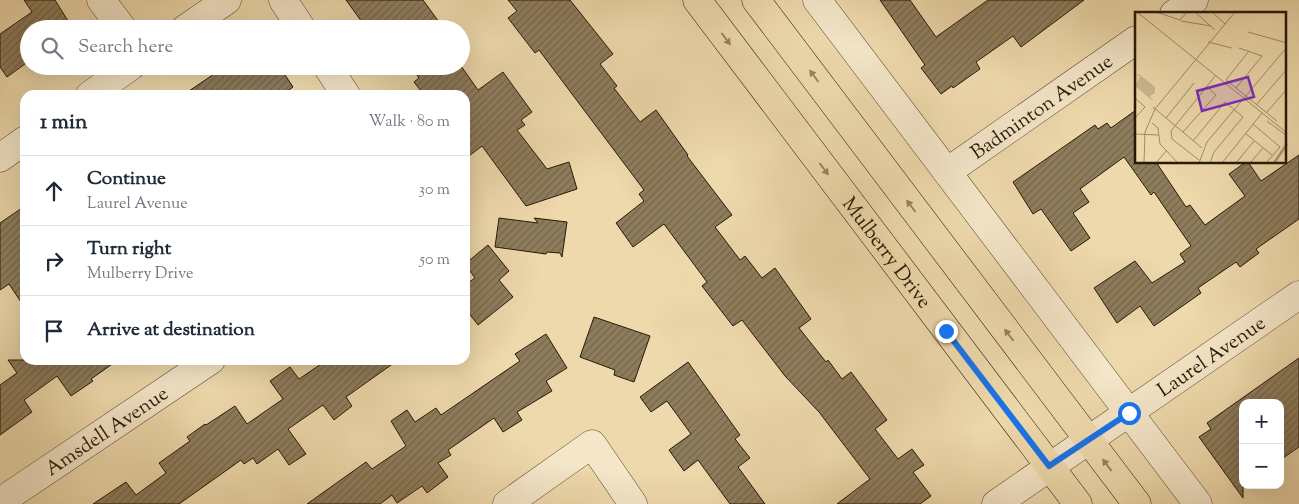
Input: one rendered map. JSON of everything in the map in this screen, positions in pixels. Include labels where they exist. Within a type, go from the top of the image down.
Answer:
[{"type":"main road","name":"Mulberry Drive","points":[[697,0],[1078,504]]},
{"type":"main road","points":[[756,0],[1136,504]]},
{"type":"street","points":[[101,0],[116,20]]},
{"type":"street","points":[[198,20],[227,0]]},
{"type":"street","points":[[283,0],[296,20]]},
{"type":"street","points":[[817,0],[1198,504]]},
{"type":"street","points":[[1177,12],[1194,0]]},
{"type":"street","name":"Badminton Avenue","points":[[947,172],[1135,41]]},
{"type":"street","points":[[97,90],[118,75]]},
{"type":"street","points":[[333,75],[343,90]]},
{"type":"street","points":[[0,158],[20,144]]},
{"type":"street","name":"Laurel Avenue","points":[[996,504],[1299,294]]},
{"type":"street","name":"Amsdell Avenue","points":[[0,502],[204,365]]},
{"type":"street","points":[[507,504],[592,444],[633,504]]},
{"type":"building","points":[[24,0],[55,0],[67,20],[20,20],[32,12]]},
{"type":"building","points":[[346,0],[423,0],[437,20],[360,20]]},
{"type":"building","points":[[508,0],[570,0],[613,54],[600,64],[617,86],[614,88],[640,122],[656,110],[687,156],[732,215],[715,227],[740,260],[745,256],[762,278],[775,268],[811,319],[799,328],[826,362],[828,360],[842,379],[851,372],[887,420],[875,429],[898,459],[912,449],[924,465],[913,472],[931,496],[920,504],[837,504],[870,479],[819,412],[785,376],[742,320],[733,326],[702,286],[707,282],[664,224],[633,247],[616,223],[644,201],[639,194],[644,190],[539,50],[535,53],[508,18],[517,11]]},
{"type":"building","points":[[880,0],[910,0],[936,37],[988,0],[1084,0],[1021,47],[1013,36],[976,62],[980,69],[941,94],[921,68],[925,65]]},
{"type":"building","points":[[20,20],[20,68],[7,77],[0,67],[0,34]]},
{"type":"building","points":[[503,72],[532,112],[521,120],[525,125],[517,130],[547,169],[569,162],[577,189],[526,206],[482,146],[470,155],[470,90],[420,90],[414,82],[419,78],[417,75],[467,75],[478,90]]},
{"type":"building","points":[[213,75],[285,75],[293,87],[289,90],[190,90]]},
{"type":"building","points":[[1135,111],[1135,164],[1157,164],[1186,207],[1190,205],[1205,225],[1245,196],[1229,174],[1243,164],[1249,164],[1261,181],[1299,155],[1299,219],[1256,249],[1259,253],[1240,267],[1236,262],[1198,288],[1201,293],[1154,326],[1140,306],[1117,323],[1094,288],[1135,261],[1152,283],[1185,262],[1180,254],[1191,246],[1154,192],[1151,195],[1124,157],[1080,189],[1089,202],[1073,213],[1090,238],[1071,251],[1041,209],[1033,214],[1013,182],[1095,125],[1098,129],[1107,123],[1111,128]]},
{"type":"building","points":[[20,209],[20,300],[9,284],[0,290],[0,223]]},
{"type":"building","points":[[499,218],[538,223],[534,218],[567,222],[562,257],[560,253],[547,252],[546,254],[495,247]]},
{"type":"building","points":[[488,245],[509,271],[499,280],[513,297],[478,325],[470,315],[470,282],[475,278],[470,271],[470,260]]},
{"type":"building","points":[[594,317],[650,336],[634,382],[614,375],[615,370],[580,357]]},
{"type":"building","points":[[546,334],[567,368],[546,381],[552,391],[517,412],[522,420],[503,432],[494,418],[448,450],[451,455],[438,463],[448,477],[427,493],[422,486],[397,503],[392,495],[380,504],[307,504],[366,462],[372,469],[406,446],[391,421],[407,410],[415,422],[436,408],[441,415],[520,361],[515,354]]},
{"type":"building","points":[[1299,358],[1299,447],[1284,457],[1284,399],[1241,399]]},
{"type":"building","points":[[8,360],[20,360],[20,365],[111,365],[91,379],[93,381],[71,396],[57,376],[24,400],[32,412],[0,435],[0,385],[17,373]]},
{"type":"building","points":[[688,362],[740,435],[735,439],[750,458],[738,467],[765,504],[730,504],[698,460],[684,471],[669,450],[691,434],[667,401],[651,412],[640,397]]},
{"type":"building","points":[[320,365],[391,365],[346,397],[352,406],[334,420],[323,405],[288,429],[306,454],[289,465],[278,449],[257,464],[253,458],[244,464],[241,460],[179,504],[93,504],[126,482],[136,495],[166,473],[159,463],[190,441],[187,437],[235,406],[247,424],[283,399],[270,381],[290,367],[299,379]]},
{"type":"building","points":[[1239,400],[1239,489],[1243,489],[1243,498],[1199,437],[1211,429],[1207,423]]},
{"type":"route","points":[[946,331],[1049,466],[1129,413]]}]
